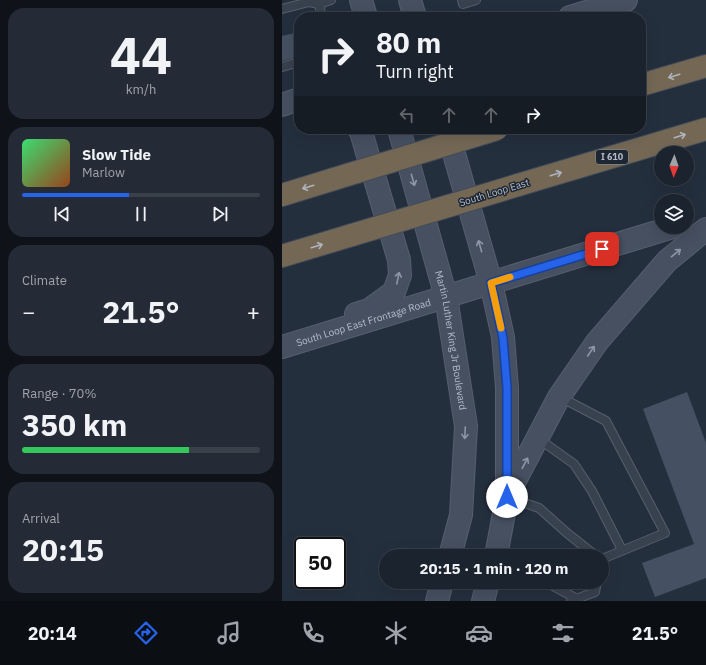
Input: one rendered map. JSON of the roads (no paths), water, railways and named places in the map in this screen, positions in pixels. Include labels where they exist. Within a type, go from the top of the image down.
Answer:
[{"type":"highway","points":[[646,84],[706,66]]},
{"type":"highway","name":"South Loop East","points":[[282,256],[706,129]]},
{"type":"highway","points":[[282,195],[481,134]]},
{"type":"main road","points":[[361,0],[365,12]]},
{"type":"main road","points":[[410,0],[414,12]]},
{"type":"main road","points":[[586,12],[626,0]]},
{"type":"main road","points":[[282,104],[294,100]]},
{"type":"main road","points":[[282,337],[369,310],[394,292],[400,275],[399,260],[362,134]]},
{"type":"main road","name":"Martin Luther King Jr Boulevard","points":[[400,134],[446,297],[466,426],[461,515],[452,549]]},
{"type":"main road","points":[[448,134],[491,283],[503,338],[507,388],[507,497],[497,549]]},
{"type":"main road","points":[[694,220],[706,216]]},
{"type":"main road","points":[[507,497],[560,397],[597,342],[667,261],[706,229]]},
{"type":"main road","name":"South Loop East Frontage Road","points":[[282,347],[654,233]]},
{"type":"main road","points":[[437,601],[440,589]]},
{"type":"main road","points":[[483,601],[486,589]]},
{"type":"lane","points":[[282,9],[309,2],[319,4],[331,0]]},
{"type":"lane","points":[[462,0],[464,4],[476,0]]},
{"type":"lane","points":[[319,4],[321,12]]},
{"type":"lane","points":[[282,67],[294,63]]},
{"type":"lane","points":[[560,397],[606,421],[664,533],[609,556]]},
{"type":"lane","points":[[538,438],[574,464],[592,491],[622,550]]},
{"type":"lane","points":[[507,497],[538,508],[587,549]]},
{"type":"lane","points":[[557,589],[574,600],[595,592],[596,589]]}]
